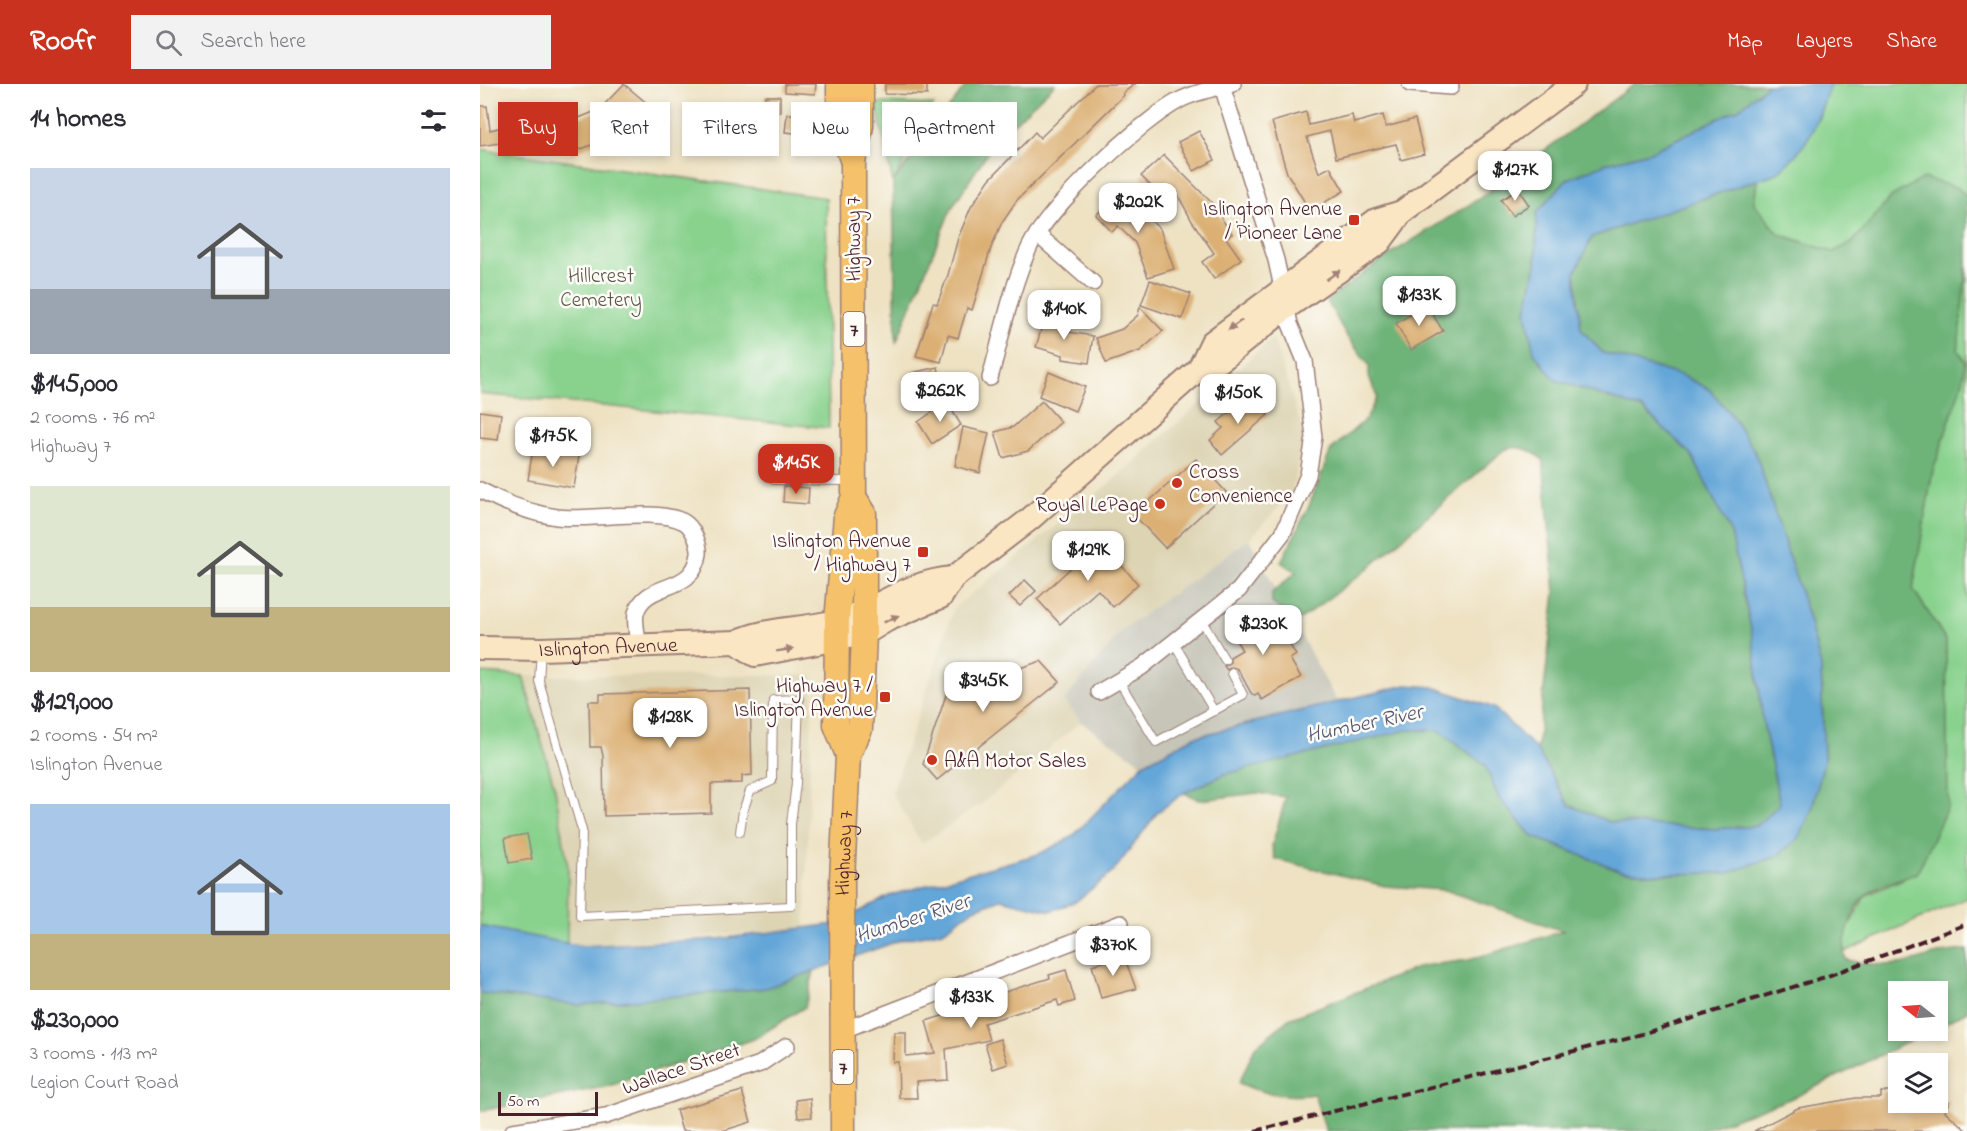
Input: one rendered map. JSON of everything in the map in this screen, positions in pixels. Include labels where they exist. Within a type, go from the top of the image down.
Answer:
[{"type":"main road","name":"Highway 7","points":[[839,84],[839,124],[853,162]]},
{"type":"main road","name":"Highway 7","points":[[848,755],[836,725],[837,631],[846,516],[854,489],[853,162],[861,126],[861,84]]},
{"type":"main road","name":"Islington Avenue","points":[[480,648],[541,649],[736,642],[756,633],[837,631],[864,622],[887,620],[941,597],[953,578],[1030,519],[1199,369],[1221,361],[1284,299],[1376,220],[1402,212],[1574,84]]},
{"type":"main road","name":"Highway 7","points":[[843,1131],[842,880],[848,755],[860,729],[864,622],[864,513],[854,489]]},
{"type":"street","points":[[1410,84],[1451,87]]},
{"type":"street","points":[[990,378],[1023,263],[1037,234],[1049,217],[1143,125],[1182,99],[1228,85],[1276,260],[1284,299],[1305,361],[1310,385],[1314,437],[1308,475],[1288,524],[1268,556],[1239,590],[1174,643],[1099,692]]},
{"type":"street","points":[[1037,234],[1094,283]]},
{"type":"street","points":[[480,490],[517,508],[559,517],[661,517],[685,522],[695,536],[699,553],[694,568],[687,579],[671,587],[657,590],[645,599],[636,613],[638,645]]},
{"type":"street","points":[[843,1030],[1121,923]]},
{"type":"street","name":"Wallace Street","points":[[513,1131],[606,1116],[760,1064],[787,1046]]},
{"type":"lane","points":[[774,480],[854,489]]},
{"type":"lane","points":[[1202,621],[1225,660]]},
{"type":"lane","points":[[1174,643],[1214,711]]},
{"type":"lane","points":[[541,649],[539,681],[582,830],[580,916],[792,906],[791,824],[796,783],[799,699],[772,700],[772,781],[750,790],[743,811],[741,832]]},
{"type":"lane","points":[[1119,681],[1156,742],[1243,695],[1232,673]]},
{"type":"shaded area","points":[[1273,338],[1304,434],[1292,493],[1249,539],[1122,630],[1064,699],[1081,722],[981,804],[922,844],[892,793],[954,608],[1112,481]]},
{"type":"shaded area","points":[[1249,539],[1337,702],[1194,737],[1143,764],[1081,722],[1064,700],[1122,630]]},
{"type":"shaded area","points":[[813,675],[805,928],[581,946],[567,945],[568,867],[555,789],[523,676]]},
{"type":"green space","points":[[967,84],[1055,84],[1017,120],[1017,102],[953,102]]},
{"type":"green space","points":[[1635,84],[1768,84],[1740,108],[1650,152],[1607,163],[1566,180],[1537,213],[1536,265],[1526,312],[1555,380],[1643,409],[1691,454],[1731,533],[1753,638],[1763,722],[1780,804],[1756,826],[1715,829],[1609,822],[1569,805],[1537,750],[1555,593],[1543,460],[1530,451],[1520,448],[1504,450],[1365,571],[1298,621],[1272,603],[1272,593],[1296,572],[1281,562],[1309,506],[1331,450],[1366,419],[1377,397],[1369,376],[1369,365],[1348,338],[1327,301],[1381,260],[1477,200]]},
{"type":"green space","points":[[1830,84],[1967,84],[1967,197],[1958,188],[1892,196],[1852,243],[1833,252],[1779,234],[1754,203],[1757,180],[1777,173],[1818,120]]},
{"type":"green space","points":[[876,103],[882,103],[882,131]]},
{"type":"green space","name":"Hillcrest Cemetery","points":[[480,149],[498,152],[498,156],[529,156],[826,198],[829,428],[480,394]]},
{"type":"green space","points":[[887,156],[907,156],[893,182]]},
{"type":"green space","points":[[913,156],[985,156],[951,209],[896,343],[893,182]]},
{"type":"green space","points":[[1923,178],[1958,188],[1967,197],[1967,257],[1958,350],[1965,361],[1963,380],[1932,474],[1913,589],[1946,640],[1948,805],[1918,872],[1877,888],[1861,900],[1849,926],[1844,954],[1846,960],[1892,965],[1967,950],[1967,1011],[1948,1021],[1948,981],[1888,981],[1888,1041],[1910,1041],[1795,1097],[1700,1131],[1326,1131],[1314,1094],[1295,1096],[1276,1094],[1239,1083],[1255,1047],[1289,1019],[1422,966],[1469,960],[1563,931],[1445,890],[1385,886],[1275,859],[1272,846],[1286,797],[1257,793],[1200,800],[1184,793],[1225,774],[1407,730],[1439,730],[1485,765],[1499,798],[1532,836],[1619,870],[1653,874],[1728,873],[1777,856],[1799,838],[1812,809],[1824,761],[1821,667],[1808,616],[1756,454],[1730,413],[1709,389],[1683,376],[1603,353],[1581,329],[1575,273],[1592,237],[1757,180],[1754,203],[1779,234],[1833,252],[1852,243],[1892,196]]},
{"type":"green space","points":[[1967,257],[1967,898],[1842,953],[1846,932],[1865,896],[1918,872],[1946,640],[1913,589],[1932,474],[1963,380],[1965,361],[1958,350]]},
{"type":"green space","points":[[480,673],[523,676],[555,789],[568,867],[567,945],[480,926]]},
{"type":"green space","points":[[814,971],[805,1007],[754,1039],[609,1086],[480,1111],[480,993],[578,1005],[766,988]]},
{"type":"water","name":"Humber River","points":[[1768,84],[1830,84],[1811,133],[1798,153],[1788,163],[1777,173],[1592,237],[1575,273],[1581,329],[1603,353],[1683,376],[1709,389],[1730,413],[1756,454],[1808,616],[1821,667],[1824,761],[1812,809],[1799,838],[1777,856],[1728,873],[1653,874],[1619,870],[1532,836],[1499,798],[1485,765],[1439,730],[1407,730],[1225,774],[1184,793],[1158,812],[1113,872],[1075,902],[1051,911],[1001,899],[974,909],[943,931],[901,940],[766,988],[578,1005],[480,993],[480,926],[581,946],[718,939],[835,924],[891,895],[1039,854],[1072,837],[1143,764],[1194,737],[1406,685],[1433,687],[1494,708],[1537,750],[1569,805],[1609,822],[1715,829],[1756,826],[1780,804],[1763,722],[1753,638],[1731,533],[1691,454],[1643,409],[1555,380],[1534,353],[1526,312],[1536,265],[1537,213],[1566,180],[1607,163],[1650,152],[1740,108]]},
{"type":"building","points":[[624,84],[645,102],[607,102]]},
{"type":"building","points":[[785,84],[816,84],[815,94],[785,92]]},
{"type":"building","points":[[885,84],[927,84],[927,95],[885,94]]},
{"type":"building","points":[[1096,84],[1135,84],[1123,93],[1124,95],[1017,200],[1002,222],[991,248],[972,310],[967,308],[958,338],[948,335],[941,362],[916,356],[933,303],[937,304],[958,238],[971,207],[989,180],[1012,156],[1017,156],[1017,151],[1035,132],[1040,138]]},
{"type":"building","points":[[765,96],[780,96],[780,112],[779,102],[765,102]]},
{"type":"building","points":[[480,106],[487,106],[490,130],[498,128],[498,143],[480,146]]},
{"type":"building","points":[[1306,112],[1309,125],[1352,115],[1354,123],[1383,115],[1386,127],[1415,119],[1424,154],[1401,160],[1396,144],[1336,158],[1330,131],[1307,137],[1319,173],[1330,167],[1344,191],[1310,211],[1287,173],[1272,122]]},
{"type":"building","points":[[590,113],[590,146],[578,151],[578,118]]},
{"type":"building","points":[[787,114],[791,114],[791,133],[785,132]]},
{"type":"building","points":[[1199,131],[1215,160],[1194,171],[1178,142]]},
{"type":"building","points":[[1164,155],[1217,208],[1215,209],[1232,234],[1226,238],[1241,259],[1214,279],[1202,262],[1214,253],[1192,221],[1174,188],[1163,198],[1141,176]]},
{"type":"building","points":[[1518,189],[1529,205],[1512,216],[1501,200]]},
{"type":"building","points":[[1120,192],[1160,229],[1174,269],[1148,277],[1135,243],[1118,226],[1112,232],[1096,215]]},
{"type":"building","points":[[1150,280],[1191,294],[1182,319],[1141,305]]},
{"type":"building","points":[[1427,305],[1443,331],[1411,350],[1396,323]]},
{"type":"building","points":[[1140,307],[1163,331],[1140,351],[1106,363],[1096,338],[1122,329],[1138,315]]},
{"type":"building","points":[[1045,316],[1065,322],[1062,331],[1093,336],[1089,363],[1063,359],[1063,355],[1036,347]]},
{"type":"building","points":[[938,367],[943,391],[917,397],[911,373]]},
{"type":"building","points":[[1049,372],[1085,387],[1075,411],[1039,396]]},
{"type":"building","points":[[1254,397],[1268,415],[1222,455],[1210,440],[1223,428],[1218,422],[1237,406],[1240,409]]},
{"type":"building","points":[[1042,401],[1061,422],[1028,451],[1003,458],[995,432],[1013,427]]},
{"type":"building","points":[[947,402],[961,425],[932,444],[918,422]]},
{"type":"building","points":[[480,411],[501,414],[498,440],[480,438]]},
{"type":"building","points":[[963,427],[989,433],[980,473],[955,466]]},
{"type":"building","points":[[533,448],[579,456],[574,488],[528,480]]},
{"type":"building","points":[[1196,459],[1226,492],[1165,548],[1134,515]]},
{"type":"building","points":[[784,486],[809,488],[808,504],[783,502]]},
{"type":"building","points":[[1097,538],[1138,584],[1113,607],[1098,590],[1060,624],[1037,599],[1075,564],[1072,561]]},
{"type":"building","points":[[1025,580],[1036,591],[1020,606],[1009,596]]},
{"type":"building","points":[[1261,610],[1270,625],[1276,621],[1296,655],[1290,659],[1301,677],[1262,700],[1258,694],[1255,696],[1251,693],[1238,669],[1232,667],[1227,670],[1224,666],[1230,663],[1230,657],[1242,650],[1229,629]]},
{"type":"building","points":[[1041,661],[1060,682],[937,780],[923,764],[947,692]]},
{"type":"building","points":[[750,690],[752,775],[742,776],[742,783],[711,784],[711,813],[604,816],[603,756],[601,747],[590,747],[589,701],[600,701],[600,694]]},
{"type":"building","points":[[527,834],[532,859],[509,863],[505,838]]},
{"type":"building","points":[[1124,956],[1136,989],[1101,998],[1092,965]]},
{"type":"building","points":[[1066,970],[1075,1001],[1059,1006],[1057,1000],[984,1023],[989,1040],[946,1049],[948,1080],[916,1082],[917,1098],[899,1098],[898,1062],[893,1062],[894,1032],[906,1032],[906,1056],[935,1053],[926,1021],[955,1012],[954,1008],[1050,978],[1049,975]]},
{"type":"building","points":[[1000,1039],[1008,1064],[993,1069],[985,1044]]},
{"type":"building","points":[[742,1091],[751,1122],[722,1131],[682,1131],[676,1110]]},
{"type":"building","points":[[1881,1092],[1888,1092],[1888,1113],[1947,1113],[1967,1131],[1754,1131],[1798,1108],[1856,1098],[1881,1098]]},
{"type":"building","points":[[810,1098],[812,1117],[798,1118],[796,1100]]},
{"type":"railway","points":[[1255,1131],[1642,1034],[1825,977],[1967,924]]},
{"type":"place","name":"Islington Avenue / Pioneer Lane","points":[[1354,220]]},
{"type":"place","name":"Cross Convenience","points":[[1177,483]]},
{"type":"place","name":"Royal LePage","points":[[1160,504]]},
{"type":"place","name":"Islington Avenue / Highway 7","points":[[923,552]]},
{"type":"place","name":"Highway 7 / Islington Avenue","points":[[885,697]]},
{"type":"place","name":"A&A Motor Sales","points":[[932,760]]}]
